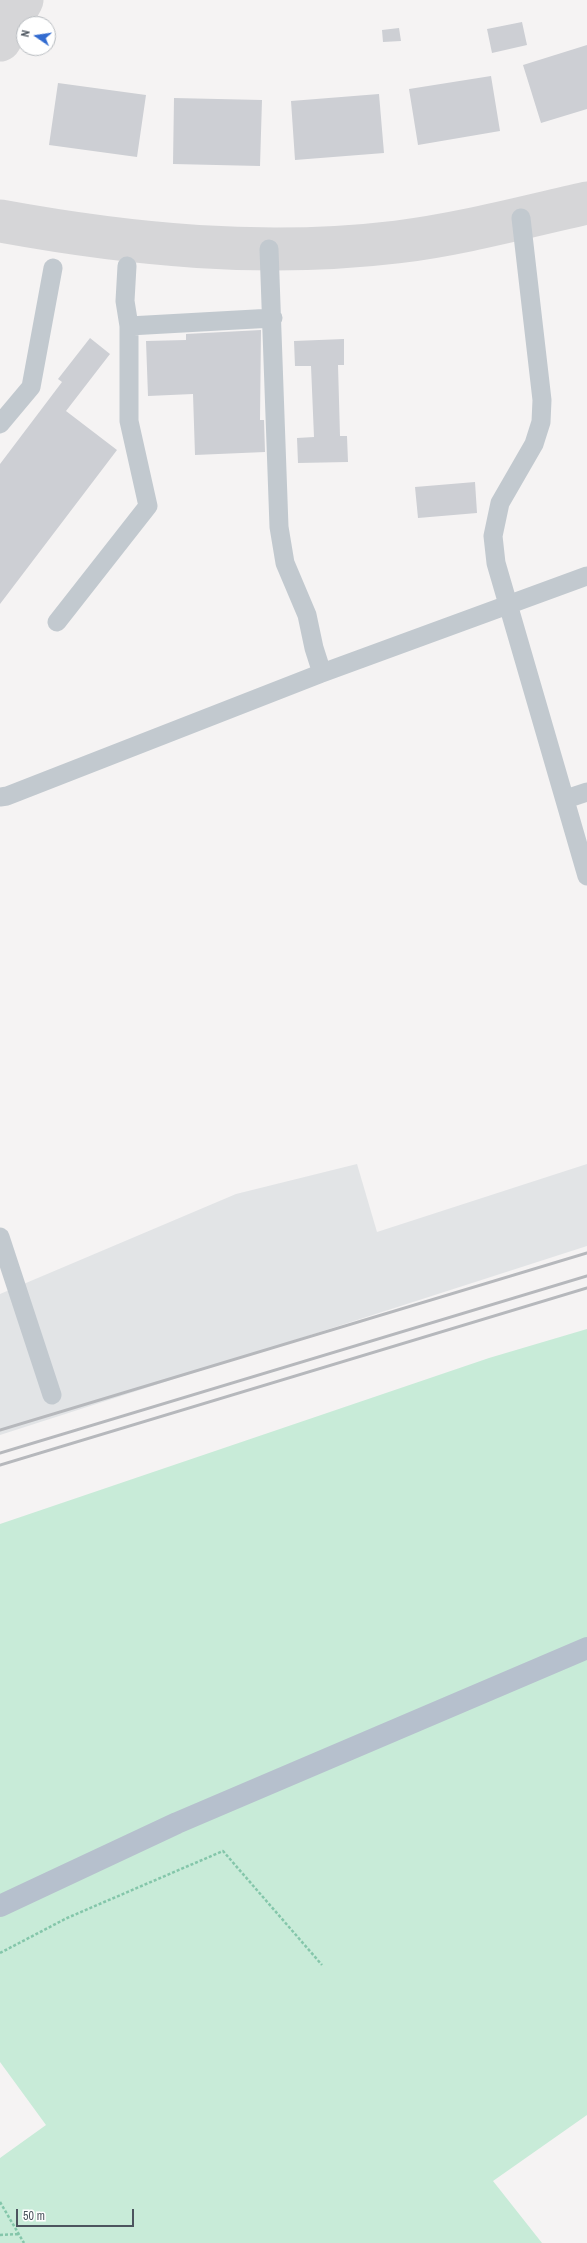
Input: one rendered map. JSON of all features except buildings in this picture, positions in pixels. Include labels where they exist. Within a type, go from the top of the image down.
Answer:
[{"type":"main road","points":[[0,1906],[177,1823],[587,1648]]},
{"type":"lane","points":[[521,218],[542,400],[540,422],[534,444],[511,480],[500,503],[493,536],[494,556],[566,799],[587,876]]},
{"type":"lane","points":[[269,249],[273,318],[279,527],[285,563],[307,615],[314,648],[322,673]]},
{"type":"lane","points":[[57,622],[148,506],[129,421],[128,326],[125,301],[127,266]]},
{"type":"lane","points":[[0,424],[30,387],[53,268]]},
{"type":"lane","points":[[128,326],[273,318]]},
{"type":"lane","points":[[0,797],[7,796],[322,673],[587,576]]},
{"type":"lane","points":[[566,799],[587,792]]},
{"type":"lane","points":[[0,1237],[52,1395]]},
{"type":"path","points":[[0,1953],[67,1918],[223,1851],[322,1965]]},
{"type":"path","points":[[0,2202],[24,2243]]},
{"type":"path","points":[[0,2235],[18,2234]]},
{"type":"shaded area","points":[[357,1164],[377,1232],[587,1164],[587,1246],[0,1435],[0,1294],[236,1194]]},
{"type":"green space","points":[[587,1329],[587,2115],[493,2181],[542,2243],[0,2243],[0,2158],[46,2125],[0,2062],[0,1524],[489,1358]]},
{"type":"taxiway","points":[[0,40],[22,0]]},
{"type":"taxiway","points":[[0,221],[99,237],[148,242],[247,249],[297,249],[347,247],[421,239],[469,230],[587,203]]},
{"type":"railway","points":[[0,1430],[587,1253]]},
{"type":"railway","points":[[0,1453],[587,1276]]},
{"type":"railway","points":[[0,1465],[587,1288]]}]
